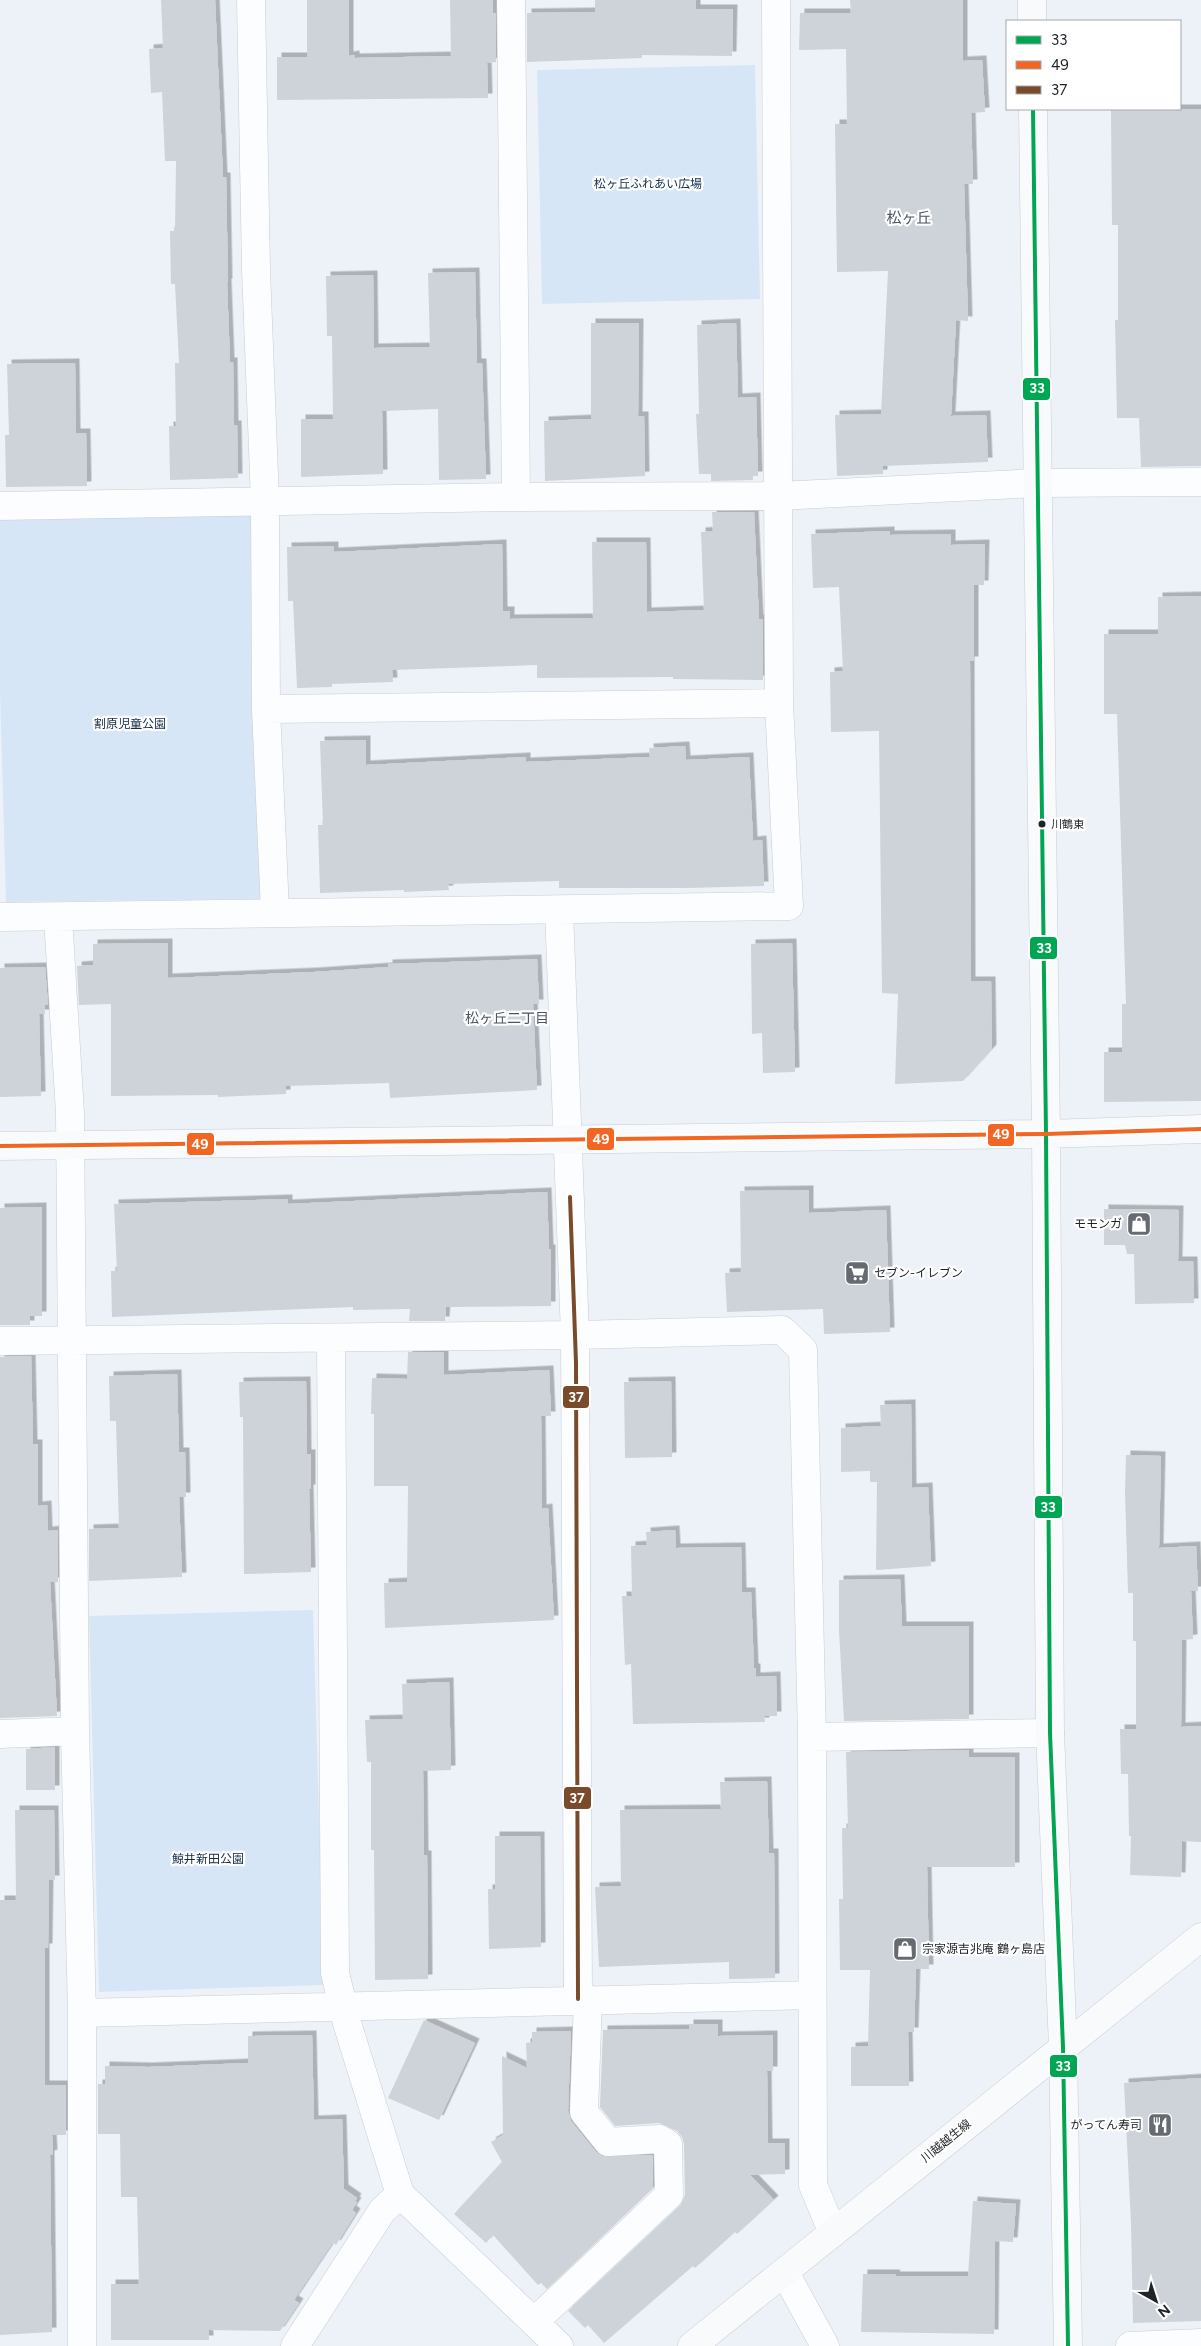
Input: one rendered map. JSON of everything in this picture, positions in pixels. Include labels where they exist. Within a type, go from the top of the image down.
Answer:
[{"type":"street","points":[[251,0],[256,270],[265,501],[266,709],[275,911]]},
{"type":"street","points":[[511,0],[516,497]]},
{"type":"street","points":[[0,917],[275,911],[559,910],[789,906],[779,703],[776,0]]},
{"type":"street","points":[[1032,0],[1032,20]]},
{"type":"street","points":[[1033,110],[1046,1134],[1050,1733],[1063,2047],[1068,2346]]},
{"type":"street","points":[[0,506],[516,497],[778,496],[1037,483],[1201,482]]},
{"type":"street","points":[[266,709],[779,703]]},
{"type":"street","points":[[534,2322],[669,2195],[668,2144],[660,2139],[608,2142],[584,2112],[575,1335],[559,910]]},
{"type":"street","points":[[58,917],[70,1145],[75,1731],[82,2013],[82,2346]]},
{"type":"street","points":[[0,1146],[1046,1134],[1201,1129]]},
{"type":"street","points":[[0,1341],[575,1335],[782,1330],[803,1350],[812,1737],[814,2185],[833,2234]]},
{"type":"street","points":[[331,1338],[335,1973],[342,2006],[400,2194],[559,2346]]},
{"type":"street","points":[[0,1734],[75,1731]]},
{"type":"street","points":[[812,1737],[1050,1733]]},
{"type":"street","name":"川越越生線","points":[[692,2346],[1201,1937]]},
{"type":"street","points":[[82,2013],[583,1999],[812,1995]]},
{"type":"street","points":[[295,2346],[382,2211],[400,2194]]},
{"type":"street","points":[[785,2273],[825,2346]]},
{"type":"street","points":[[1130,2346],[1201,2343]]},
{"type":"green space","name":"松ヶ丘ふれあい広場","points":[[755,65],[760,299],[542,304],[537,70]]},
{"type":"green space","name":"割原児童公園","points":[[251,510],[264,899],[6,902],[0,692],[0,514]]},
{"type":"green space","name":"鯨井新田公園","points":[[313,1610],[324,1985],[99,1992],[89,1616]]},
{"type":"building","points":[[161,0],[215,0],[223,177],[226,177],[230,362],[233,362],[234,425],[237,425],[238,478],[170,480],[169,426],[176,426],[175,363],[179,363],[175,284],[171,284],[170,231],[175,231],[176,161],[165,161],[162,92],[151,93],[149,49],[163,48]]},
{"type":"building","points":[[307,0],[349,0],[349,56],[355,55],[355,58],[451,56],[450,0],[493,0],[493,13],[496,13],[496,62],[487,63],[488,98],[277,100],[277,57],[307,57]]},
{"type":"building","points":[[595,0],[696,0],[696,9],[733,9],[732,56],[642,55],[642,58],[527,62],[527,13],[595,12]]},
{"type":"building","points":[[850,0],[963,0],[963,61],[982,60],[985,112],[971,113],[973,184],[964,184],[968,321],[956,320],[951,416],[986,415],[988,462],[883,466],[883,474],[837,476],[835,415],[881,414],[888,271],[837,272],[835,124],[847,124],[846,49],[799,50],[800,13],[851,13]]},
{"type":"building","points":[[1201,109],[1201,466],[1141,467],[1139,418],[1117,418],[1115,320],[1118,320],[1118,225],[1112,225],[1111,110]]},
{"type":"building","points":[[475,272],[477,363],[482,363],[486,479],[439,480],[438,409],[382,411],[383,474],[301,477],[301,419],[333,419],[332,336],[327,336],[326,276],[373,275],[374,348],[430,347],[428,273]]},
{"type":"building","points":[[591,323],[639,323],[638,416],[644,416],[645,476],[545,481],[544,421],[591,419]]},
{"type":"building","points":[[736,323],[738,398],[756,397],[758,476],[753,476],[753,480],[711,481],[711,474],[699,474],[696,414],[699,414],[697,325]]},
{"type":"building","points":[[75,363],[76,433],[86,433],[87,486],[6,487],[5,435],[9,435],[7,364]]},
{"type":"building","points":[[712,512],[754,512],[759,619],[763,619],[763,680],[673,679],[673,677],[537,678],[537,665],[392,670],[393,682],[332,684],[332,687],[297,688],[293,601],[288,601],[287,547],[334,546],[334,552],[502,544],[503,611],[510,611],[510,619],[593,618],[592,542],[646,542],[647,612],[704,610],[701,532],[713,531]]},
{"type":"building","points":[[890,531],[890,535],[951,534],[951,545],[985,544],[984,585],[974,585],[974,661],[970,661],[971,981],[991,981],[992,1049],[963,1081],[895,1084],[898,994],[882,993],[879,731],[831,732],[830,672],[843,671],[839,587],[813,588],[811,534]]},
{"type":"building","points":[[1201,596],[1201,1101],[1104,1102],[1104,1052],[1122,1052],[1122,1004],[1126,1004],[1117,714],[1104,714],[1104,634],[1158,634],[1158,597]]},
{"type":"building","points":[[366,740],[366,765],[526,757],[526,762],[650,757],[649,748],[685,746],[686,760],[749,757],[753,841],[762,840],[764,886],[559,888],[559,881],[448,884],[449,890],[320,893],[318,825],[323,825],[320,741]]},
{"type":"building","points":[[168,943],[168,978],[314,972],[388,967],[388,964],[537,959],[539,1004],[533,1004],[537,1090],[390,1098],[389,1083],[286,1086],[286,1094],[218,1097],[218,1095],[111,1096],[111,1004],[79,1005],[77,966],[93,965],[93,944]]},
{"type":"building","points":[[792,943],[795,1072],[763,1073],[762,1033],[752,1034],[751,944]]},
{"type":"building","points":[[45,967],[48,1005],[45,1005],[45,1014],[39,1014],[41,1096],[0,1097],[0,968]]},
{"type":"building","points":[[809,1190],[809,1213],[886,1210],[890,1332],[824,1334],[823,1309],[727,1312],[725,1273],[741,1272],[740,1191]]},
{"type":"building","points":[[547,1192],[549,1249],[551,1249],[551,1306],[446,1307],[445,1321],[409,1321],[410,1309],[353,1310],[353,1307],[112,1317],[111,1271],[117,1271],[114,1204],[288,1199],[288,1204]]},
{"type":"building","points":[[42,1207],[42,1316],[30,1316],[30,1325],[0,1325],[0,1208]]},
{"type":"building","points":[[1104,1209],[1179,1210],[1178,1261],[1193,1261],[1194,1303],[1135,1304],[1134,1254],[1127,1254],[1125,1245],[1104,1245]]},
{"type":"building","points":[[408,1352],[444,1352],[444,1375],[549,1370],[551,1416],[541,1416],[542,1509],[548,1508],[554,1620],[385,1628],[384,1583],[407,1582],[408,1486],[374,1486],[374,1414],[371,1414],[372,1378],[407,1379]]},
{"type":"building","points":[[31,1356],[33,1444],[38,1444],[38,1506],[47,1505],[48,1531],[58,1530],[58,1582],[50,1582],[57,1716],[0,1718],[0,1357]]},
{"type":"building","points":[[177,1374],[179,1452],[185,1452],[186,1497],[179,1497],[182,1577],[89,1581],[89,1529],[119,1528],[116,1421],[110,1421],[109,1376]]},
{"type":"building","points":[[306,1381],[307,1454],[311,1454],[311,1489],[309,1489],[311,1572],[244,1574],[243,1417],[240,1417],[239,1382]]},
{"type":"building","points":[[671,1381],[672,1457],[625,1458],[624,1382]]},
{"type":"building","points":[[911,1404],[912,1488],[928,1487],[931,1566],[876,1570],[877,1482],[870,1482],[870,1471],[841,1472],[841,1428],[881,1426],[880,1405]]},
{"type":"building","points":[[1126,1455],[1161,1456],[1159,1548],[1196,1546],[1198,1591],[1191,1591],[1193,1639],[1182,1640],[1181,1727],[1201,1726],[1201,1842],[1182,1841],[1181,1877],[1130,1875],[1131,1836],[1129,1836],[1128,1774],[1121,1774],[1120,1729],[1136,1729],[1136,1641],[1133,1641],[1133,1593],[1128,1593],[1125,1492]]},
{"type":"building","points":[[675,1530],[676,1548],[741,1547],[742,1592],[751,1592],[754,1668],[756,1668],[756,1677],[776,1676],[777,1716],[764,1716],[765,1722],[633,1724],[631,1664],[625,1665],[622,1596],[632,1596],[631,1546],[647,1545],[646,1532]]},
{"type":"building","points":[[900,1579],[902,1626],[969,1626],[969,1719],[844,1721],[839,1630],[839,1580]]},
{"type":"building","points":[[449,1682],[451,1770],[423,1771],[424,1855],[427,1855],[428,1979],[375,1980],[374,1850],[371,1850],[371,1762],[367,1762],[365,1720],[403,1719],[402,1684]]},
{"type":"building","points":[[55,1747],[55,1790],[26,1790],[26,1749]]},
{"type":"building","points":[[969,1750],[969,1757],[1015,1757],[1015,1867],[927,1867],[929,1969],[916,1969],[914,2032],[908,2032],[909,2086],[851,2086],[851,2047],[868,2046],[870,1970],[840,1970],[839,1899],[843,1899],[842,1828],[848,1828],[846,1752]]},
{"type":"building","points":[[767,1781],[769,1853],[774,1853],[775,1978],[729,1979],[729,1962],[599,1967],[595,1887],[621,1886],[620,1810],[721,1809],[720,1782]]},
{"type":"building","points":[[15,1810],[54,1810],[55,1880],[49,1880],[48,1948],[45,1948],[45,2085],[66,2085],[66,2135],[52,2135],[53,2154],[50,2155],[52,2332],[0,2335],[0,1900],[16,1900]]},
{"type":"building","points":[[495,1836],[540,1836],[541,1947],[489,1949],[488,1889],[495,1889]]},
{"type":"building","points":[[424,2020],[475,2043],[439,2120],[388,2098]]},
{"type":"building","points":[[689,2024],[718,2024],[718,2036],[773,2035],[773,2071],[767,2071],[768,2143],[785,2143],[785,2174],[750,2175],[774,2200],[737,2234],[735,2232],[695,2268],[693,2266],[604,2343],[588,2325],[585,2328],[568,2311],[680,2206],[685,2195],[684,2144],[682,2137],[677,2131],[659,2123],[615,2126],[600,2107],[603,2030],[689,2029]]},
{"type":"building","points":[[571,2031],[568,2111],[571,2121],[596,2152],[602,2156],[653,2155],[653,2188],[547,2289],[541,2283],[538,2285],[493,2235],[486,2243],[454,2214],[502,2162],[491,2142],[503,2135],[502,2056],[527,2068],[526,2043],[532,2042],[532,2032]]},
{"type":"building","points":[[312,2035],[314,2120],[342,2119],[344,2189],[357,2198],[355,2201],[357,2202],[352,2210],[356,2213],[336,2245],[333,2242],[294,2300],[299,2303],[280,2331],[209,2330],[209,2340],[111,2340],[111,2284],[139,2284],[137,2197],[121,2197],[120,2134],[98,2134],[98,2084],[105,2084],[105,2066],[148,2067],[248,2063],[248,2036]]},
{"type":"building","points":[[1201,2078],[1201,2321],[1133,2323],[1131,2223],[1124,2083]]},
{"type":"building","points":[[973,2201],[1016,2204],[1013,2242],[995,2241],[994,2334],[861,2332],[863,2274],[968,2276]]},
{"type":"transit line","name":"33","points":[[1033,110],[1046,1134],[1050,1733],[1063,2047],[1068,2346]]},
{"type":"transit line","name":"49","points":[[0,1146],[1046,1134],[1201,1129]]},
{"type":"transit line","name":"37","points":[[570,1197],[576,1363],[578,1999]]},
{"type":"place","name":"川鶴東","points":[[1042,824]]},
{"type":"place","name":"モモンガ","points":[[1139,1224]]},
{"type":"place","name":"セブン-イレブン","points":[[857,1273]]},
{"type":"place","name":"宗家源吉兆庵 鶴ヶ島店","points":[[905,1949]]},
{"type":"place","name":"がってん寿司","points":[[1160,2125]]},
{"type":"district","name":"松ヶ丘","points":[[909,218]]},
{"type":"district","name":"松ヶ丘二丁目","points":[[507,1018]]}]
